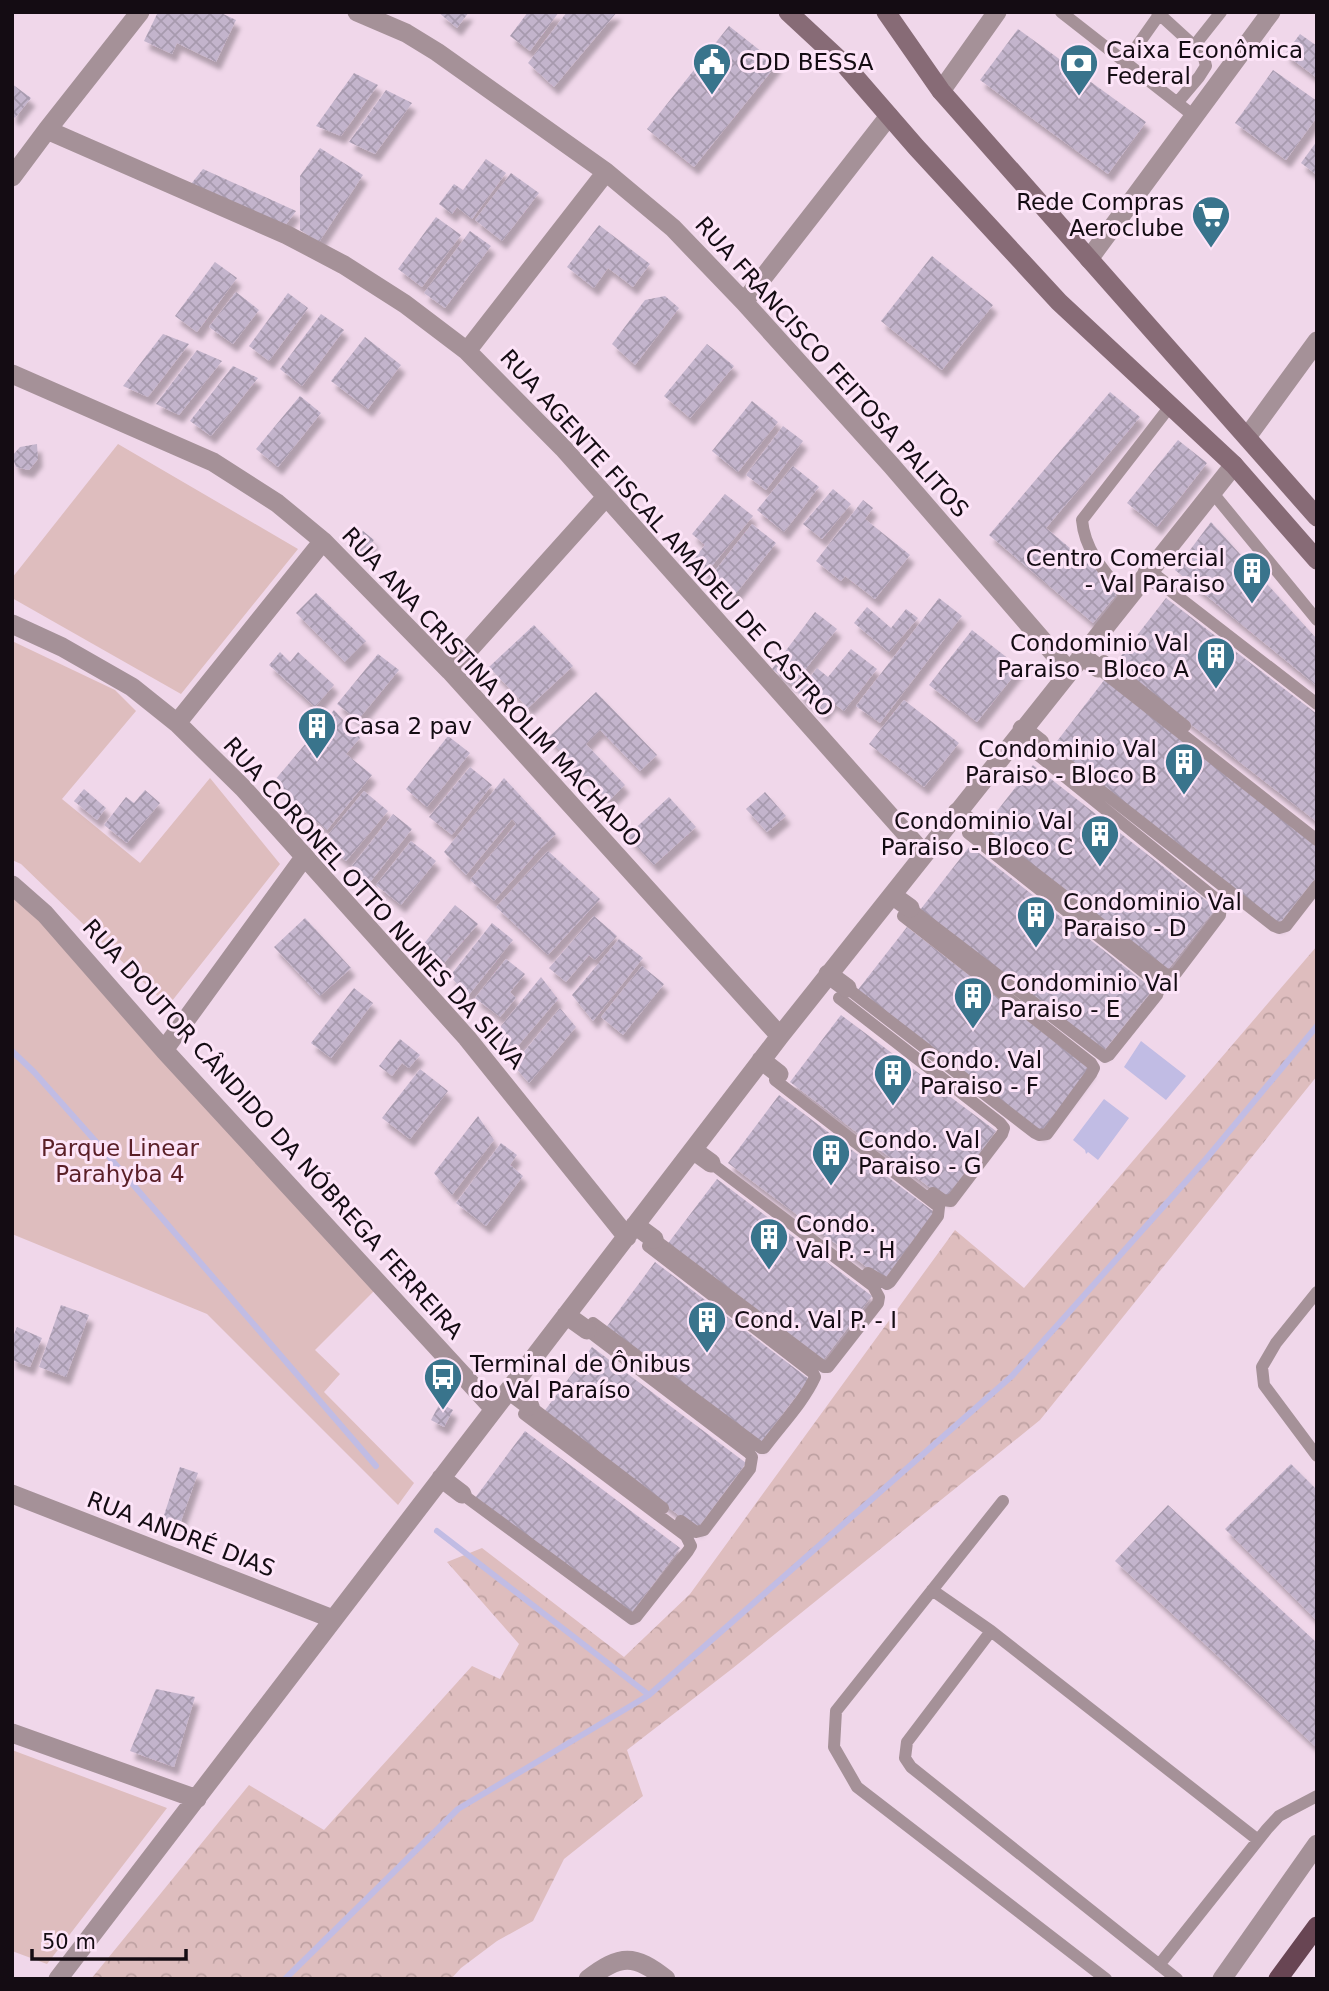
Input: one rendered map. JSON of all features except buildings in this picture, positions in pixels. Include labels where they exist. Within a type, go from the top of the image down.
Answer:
[{"type":"highway","points":[[1278,1979],[1317,1926]]},
{"type":"main road","points":[[788,12],[844,64],[960,196],[1059,302],[1234,465],[1317,560]]},
{"type":"main road","points":[[886,12],[941,91],[1317,516]]},
{"type":"street","points":[[12,177],[141,12]]},
{"type":"street","name":"RUA FRANCISCO FEITOSA PALITOS","points":[[357,12],[406,33],[437,52],[606,172],[673,228],[744,302],[891,465],[1079,658],[1101,665]]},
{"type":"street","points":[[941,91],[997,12]]},
{"type":"street","points":[[1089,260],[1270,12]]},
{"type":"street","points":[[744,302],[889,116]]},
{"type":"street","name":"RUA AGENTE FISCAL AMADEU DE CASTRO","points":[[47,130],[287,235],[344,265],[405,304],[467,351],[563,448],[924,854]]},
{"type":"street","points":[[467,351],[606,172]]},
{"type":"street","points":[[1247,437],[1317,341]]},
{"type":"street","name":"RUA ANA CRISTINA ROLIM MACHADO","points":[[12,374],[213,462],[277,503],[324,541],[450,671],[779,1036]]},
{"type":"street","points":[[58,1979],[779,1036],[1127,598],[1155,579],[1212,492],[1234,465]]},
{"type":"street","points":[[450,671],[606,496]]},
{"type":"street","points":[[177,723],[324,541]]},
{"type":"street","name":"RUA CORONEL OTTO NUNES DA SILVA","points":[[12,624],[62,647],[132,687],[177,723],[243,788],[305,856],[467,1038],[631,1231],[651,1243]]},
{"type":"street","points":[[1019,734],[1037,747]]},
{"type":"street","points":[[954,816],[971,830]]},
{"type":"street","points":[[164,1050],[305,856]]},
{"type":"street","name":"RUA DOUTOR CÂNDIDO DA NÓBREGA FERREIRA","points":[[12,885],[45,914],[164,1050],[502,1399],[527,1410]]},
{"type":"street","points":[[889,898],[906,912]]},
{"type":"street","points":[[825,979],[843,993]]},
{"type":"street","points":[[759,1063],[777,1077]]},
{"type":"street","points":[[696,1146],[713,1160]]},
{"type":"street","points":[[569,1311],[590,1327]]},
{"type":"street","points":[[441,1478],[462,1494]]},
{"type":"street","name":"RUA ANDRÉ DIAS","points":[[12,1493],[332,1619]]},
{"type":"street","points":[[12,1733],[197,1799]]},
{"type":"street","points":[[1222,1979],[1317,1844]]},
{"type":"street","points":[[588,1979],[604,1966],[625,1959],[638,1961],[666,1979]]},
{"type":"lane","points":[[1061,12],[1194,116]]},
{"type":"lane","points":[[1194,46],[1221,12]]},
{"type":"lane","points":[[1125,62],[1159,13],[1203,54],[1206,66],[1177,103]]},
{"type":"lane","points":[[1127,598],[1094,558],[1083,536],[1082,520],[1171,405]]},
{"type":"lane","points":[[1212,492],[1317,620]]},
{"type":"lane","points":[[1155,579],[1317,704]]},
{"type":"lane","points":[[1101,665],[1317,831]]},
{"type":"lane","points":[[1101,665],[1317,840]]},
{"type":"lane","points":[[971,830],[1164,973],[1176,974],[1220,915],[1221,903],[1037,747]]},
{"type":"lane","points":[[1037,747],[1274,926],[1286,926],[1317,886]]},
{"type":"lane","points":[[906,912],[1104,1057],[1109,1055],[1157,995],[1160,986],[1155,981],[971,830]]},
{"type":"lane","points":[[843,993],[1035,1133],[1047,1134],[1091,1074],[1094,1068],[1091,1063],[906,912]]},
{"type":"lane","points":[[777,1077],[943,1200],[951,1201],[1002,1135],[1004,1128],[843,993]]},
{"type":"lane","points":[[713,1160],[881,1283],[890,1282],[938,1216],[939,1207],[777,1077]]},
{"type":"lane","points":[[651,1243],[824,1367],[828,1367],[878,1303],[879,1297],[873,1286],[713,1160]]},
{"type":"lane","points":[[590,1327],[761,1448],[764,1448],[814,1381],[816,1377],[813,1373],[651,1243]]},
{"type":"lane","points":[[1317,1292],[1276,1343],[1262,1367],[1264,1385],[1317,1456]]},
{"type":"lane","points":[[527,1410],[696,1532],[704,1530],[750,1469],[750,1453],[590,1327]]},
{"type":"lane","points":[[462,1494],[632,1619],[681,1561],[691,1546],[686,1536],[527,1410]]},
{"type":"lane","points":[[1003,1501],[836,1711],[834,1747],[858,1787],[1107,1979]]},
{"type":"lane","points":[[932,1590],[990,1631],[1258,1840]]},
{"type":"lane","points":[[990,1631],[907,1742],[905,1758],[911,1767],[1177,1979]]},
{"type":"lane","points":[[1159,1965],[1279,1816],[1317,1796]]},
{"type":"green space","points":[[118,444],[298,549],[181,694],[12,598],[12,578]]},
{"type":"green space","points":[[12,641],[115,690],[136,711],[62,799],[140,863],[210,778],[280,864],[168,1006],[21,864],[12,860]]},
{"type":"green space","name":"Parque Linear Parahyba 4","points":[[12,887],[380,1285],[315,1350],[340,1374],[324,1392],[414,1483],[398,1505],[207,1314],[12,1234]]},
{"type":"green space","points":[[1317,946],[1317,1076],[1040,1420],[733,1668],[627,1750],[643,1796],[564,1859],[533,1921],[497,1941],[461,1968],[451,1979],[91,1979],[249,1785],[324,1830],[472,1666],[500,1679],[519,1644],[447,1562],[482,1548],[624,1657],[690,1594],[955,1230],[1024,1288]]},
{"type":"green space","points":[[12,1750],[167,1808],[47,1964],[12,1951]]},
{"type":"shaded area","points":[[1141,1041],[1186,1076],[1166,1100],[1124,1067]]},
{"type":"shaded area","points":[[1104,1099],[1129,1118],[1098,1160],[1088,1152],[1086,1154],[1073,1140]]},
{"type":"waterway","points":[[285,1979],[458,1809],[649,1695],[1012,1376],[1206,1159],[1317,1026]]},
{"type":"waterway","points":[[12,1051],[98,1144],[376,1466]]},
{"type":"waterway","points":[[437,1531],[649,1695]]},
{"type":"place","name":"CDD BESSA","points":[[712,96]]},
{"type":"place","name":"Caixa Econômica Federal","points":[[1079,97]]},
{"type":"place","name":"Rede Compras Aeroclube","points":[[1211,249]]},
{"type":"place","name":"Centro Comercial - Val Paraiso","points":[[1252,605]]},
{"type":"place","name":"Condominio Val Paraiso - Bloco A","points":[[1216,690]]},
{"type":"place","name":"Casa 2 pav","points":[[317,760]]},
{"type":"place","name":"Condominio Val Paraiso - Bloco B","points":[[1184,796]]},
{"type":"place","name":"Condominio Val Paraiso - Bloco C","points":[[1100,868]]},
{"type":"place","name":"Condominio Val Paraiso - D","points":[[1036,949]]},
{"type":"place","name":"Condominio Val Paraiso - E","points":[[973,1030]]},
{"type":"place","name":"Condo. Val Paraiso - F","points":[[893,1107]]},
{"type":"place","name":"Condo. Val Paraiso - G","points":[[831,1187]]},
{"type":"place","name":"Condo. Val P. - H","points":[[769,1271]]},
{"type":"place","name":"Cond. Val P. - I","points":[[707,1354]]},
{"type":"place","name":"Terminal de Ônibus do Val Paraíso","points":[[443,1411]]}]
